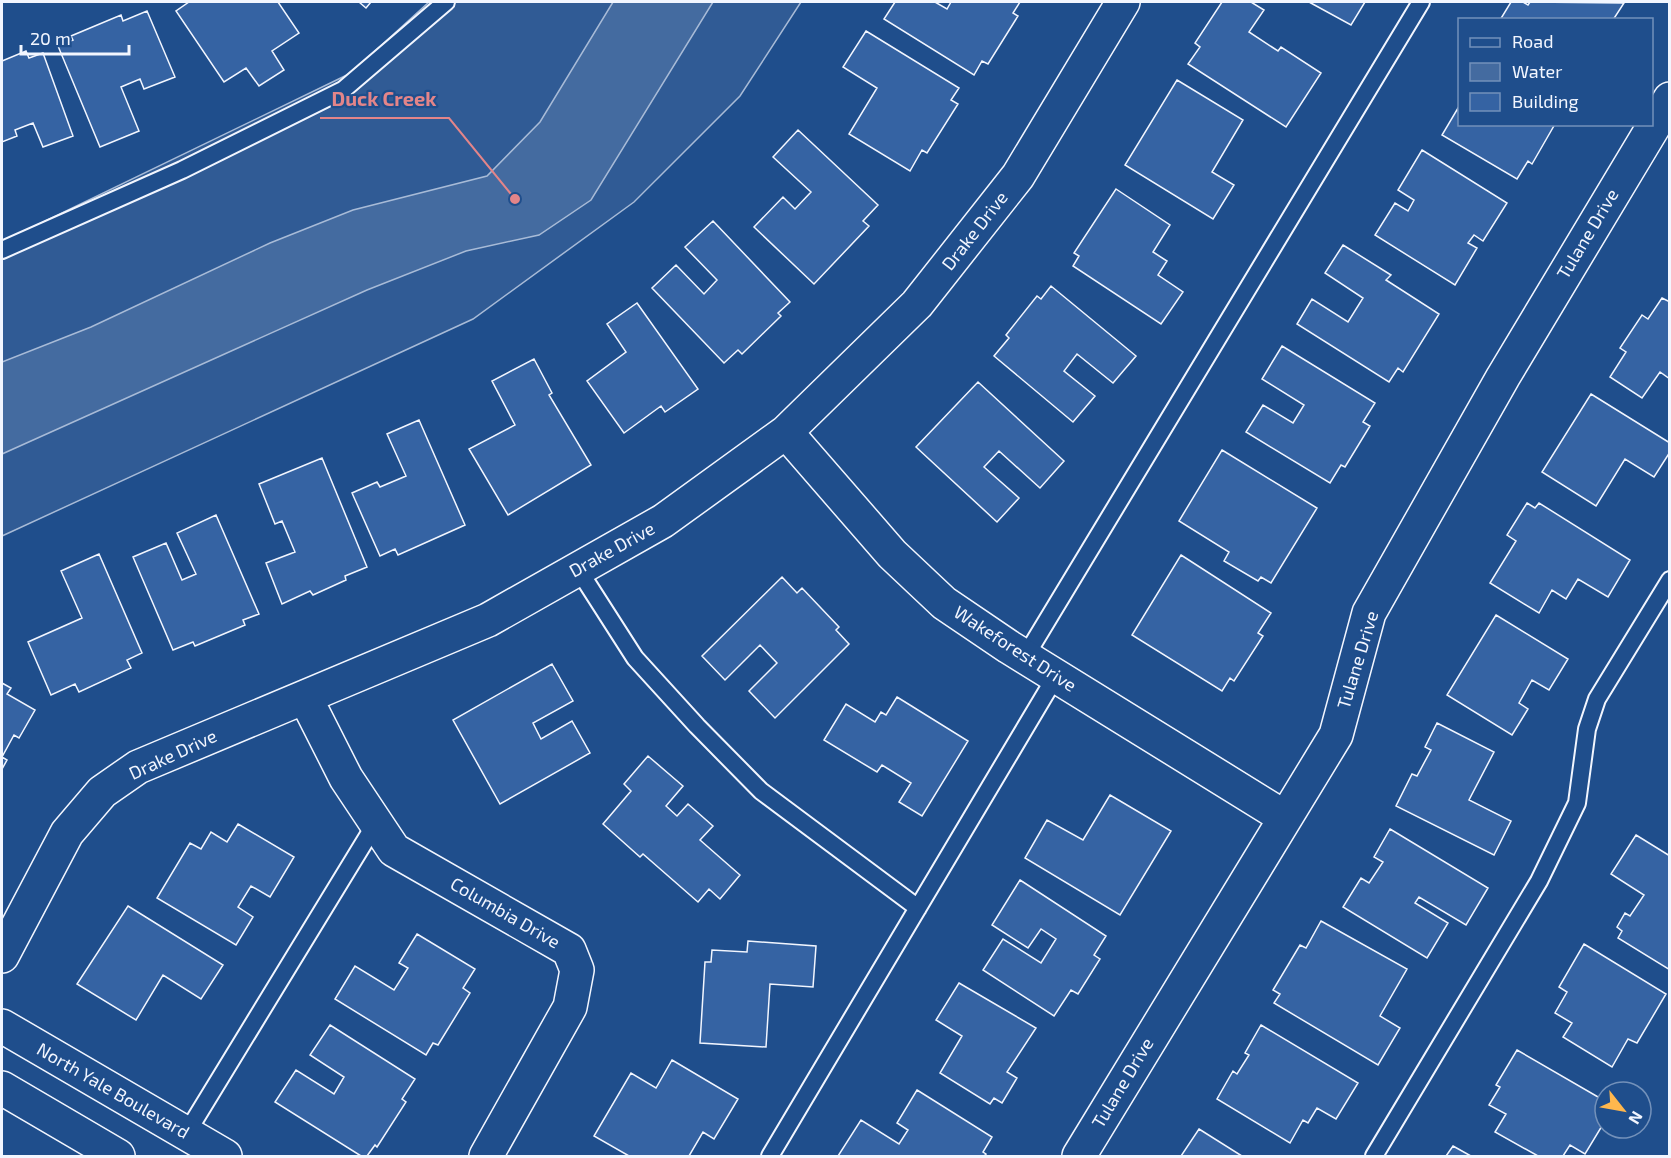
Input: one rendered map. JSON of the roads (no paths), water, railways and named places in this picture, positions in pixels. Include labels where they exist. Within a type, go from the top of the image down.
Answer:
[{"type":"street","name":"Drake Drive","points":[[2,956],[67,832],[102,792],[138,767],[489,620],[663,521],[786,432],[917,304],[1018,176],[1123,2]]},
{"type":"street","name":"Tulane Drive","points":[[1079,1156],[1335,735],[1369,613],[1503,377],[1670,99]]},
{"type":"street","name":"Wakeforest Drive","points":[[786,432],[892,554],[944,603],[1025,657],[1284,817]]},
{"type":"street","name":"Columbia Drive","points":[[305,697],[346,778],[394,850],[569,950],[577,970],[570,1007],[486,1156]]},
{"type":"street","name":"North Yale Boulevard","points":[[2,1026],[225,1156]]},
{"type":"street","points":[[2,1089],[118,1156]]},
{"type":"lane","points":[[2,250],[182,170],[344,90],[446,2]]},
{"type":"lane","points":[[1025,657],[1421,2]]},
{"type":"lane","points":[[578,569],[634,658],[761,791],[918,908]]},
{"type":"lane","points":[[1374,1156],[1539,881],[1577,803],[1587,729],[1597,699],[1670,580]]},
{"type":"lane","points":[[770,1156],[1056,676]]},
{"type":"lane","points":[[186,1134],[376,823]]},
{"type":"water","points":[[613,2],[713,2],[591,200],[539,235],[466,251],[367,290],[2,454],[2,362],[91,327],[270,243],[353,210],[487,176],[540,122]]},
{"type":"place","name":"Duck Creek","points":[[515,199]]}]
